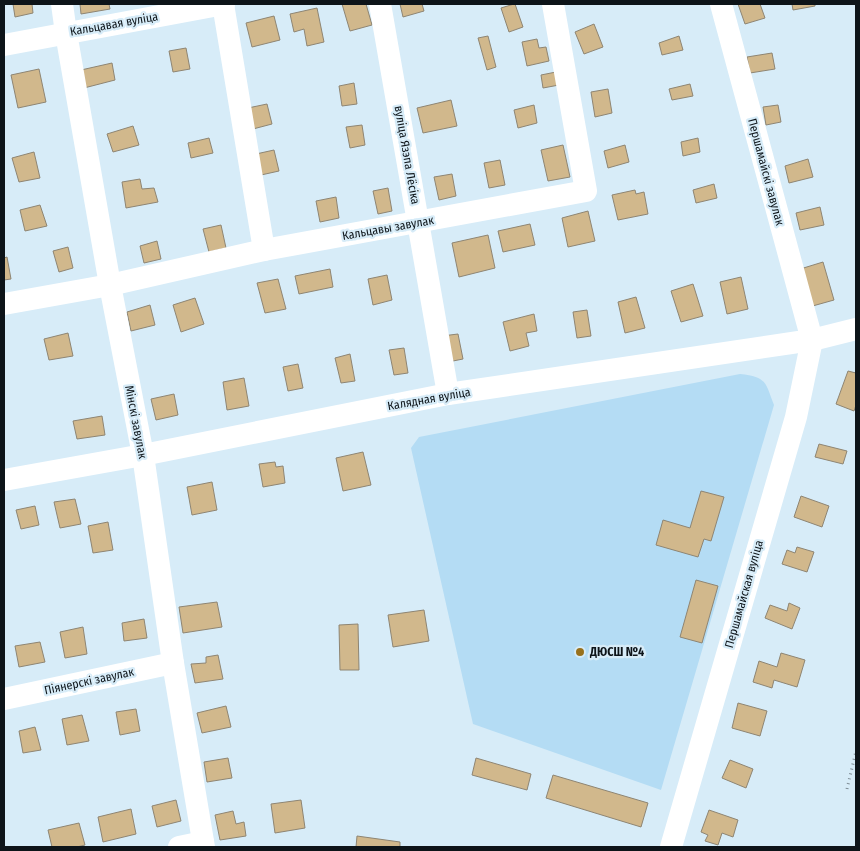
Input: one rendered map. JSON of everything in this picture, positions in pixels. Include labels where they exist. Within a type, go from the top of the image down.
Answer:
[{"type":"street","name":"Мінскі завулак","points":[[62,4],[110,285],[143,455],[203,845],[179,847]]},
{"type":"street","name":"Кальцавая вуліца","points":[[4,45],[223,4]]},
{"type":"street","points":[[223,4],[264,250]]},
{"type":"street","name":"вуліца Язэпа Лёсіка","points":[[380,4],[448,394]]},
{"type":"street","name":"Кальцавы завулак","points":[[4,304],[110,285],[264,250],[586,192],[553,4]]},
{"type":"street","name":"Першамайскі завулак","points":[[721,4],[812,340]]},
{"type":"street","name":"Калядная вуліца","points":[[4,480],[143,455],[448,394],[812,340],[856,329]]},
{"type":"street","name":"Першамайская вуліца","points":[[671,847],[796,417],[812,340]]},
{"type":"street","name":"Піянерскі завулак","points":[[4,699],[174,663]]},
{"type":"path","points":[[848,789],[856,751]]},
{"type":"shaded area","name":"ДЮСШ №4","points":[[740,374],[755,377],[764,382],[774,405],[661,790],[473,724],[411,448],[419,437]]},
{"type":"building","points":[[13,4],[32,4],[33,13],[15,17]]},
{"type":"building","points":[[80,4],[109,4],[110,9],[81,14]]},
{"type":"building","points":[[342,4],[366,4],[372,25],[350,31]]},
{"type":"building","points":[[400,4],[422,4],[424,11],[403,17]]},
{"type":"building","points":[[515,4],[523,27],[509,32],[501,8]]},
{"type":"building","points":[[738,4],[760,4],[765,18],[745,24]]},
{"type":"building","points":[[792,4],[815,4],[815,6],[793,10]]},
{"type":"building","points":[[317,8],[324,42],[307,46],[304,29],[294,32],[290,14]]},
{"type":"building","points":[[274,16],[280,40],[252,47],[246,23]]},
{"type":"building","points":[[594,24],[603,47],[584,54],[575,32]]},
{"type":"building","points":[[488,36],[496,67],[487,70],[478,38]]},
{"type":"building","points":[[679,36],[683,50],[662,55],[659,43]]},
{"type":"building","points":[[537,39],[539,48],[546,47],[549,61],[527,66],[522,42]]},
{"type":"building","points":[[186,48],[190,69],[173,72],[169,51]]},
{"type":"building","points":[[772,53],[775,69],[750,73],[747,57]]},
{"type":"building","points":[[112,63],[115,80],[84,88],[81,70]]},
{"type":"building","points":[[39,69],[46,102],[18,108],[11,75]]},
{"type":"building","points":[[556,72],[559,85],[543,88],[541,75]]},
{"type":"building","points":[[354,83],[357,104],[342,106],[339,86]]},
{"type":"building","points":[[690,84],[693,96],[672,100],[669,89]]},
{"type":"building","points":[[608,89],[612,113],[595,117],[591,92]]},
{"type":"building","points":[[451,100],[457,126],[423,133],[417,108]]},
{"type":"building","points":[[267,104],[272,124],[253,129],[248,108]]},
{"type":"building","points":[[534,105],[537,123],[518,128],[514,110]]},
{"type":"building","points":[[778,105],[781,122],[766,125],[763,107]]},
{"type":"building","points":[[362,125],[365,145],[350,148],[346,127]]},
{"type":"building","points":[[133,126],[139,145],[113,152],[107,134]]},
{"type":"building","points":[[209,138],[213,153],[191,158],[188,143]]},
{"type":"building","points":[[698,138],[700,152],[683,156],[681,142]]},
{"type":"building","points":[[563,145],[570,177],[548,181],[541,150]]},
{"type":"building","points":[[625,145],[629,162],[608,168],[604,151]]},
{"type":"building","points":[[274,150],[279,171],[261,175],[256,154]]},
{"type":"building","points":[[34,152],[40,178],[19,182],[12,158]]},
{"type":"building","points":[[808,159],[813,177],[789,183],[785,166]]},
{"type":"building","points":[[500,160],[505,185],[489,188],[484,163]]},
{"type":"building","points":[[452,174],[456,196],[439,200],[434,177]]},
{"type":"building","points":[[140,179],[142,189],[154,188],[158,202],[126,208],[122,182]]},
{"type":"building","points":[[714,184],[717,198],[696,203],[693,190]]},
{"type":"building","points":[[388,188],[392,211],[378,214],[373,191]]},
{"type":"building","points":[[635,190],[636,194],[644,192],[648,214],[618,220],[612,195]]},
{"type":"building","points":[[336,197],[339,218],[320,222],[316,201]]},
{"type":"building","points":[[40,205],[47,226],[25,231],[20,210]]},
{"type":"building","points":[[820,207],[824,225],[800,230],[796,213]]},
{"type":"building","points":[[588,211],[595,241],[568,247],[562,218]]},
{"type":"building","points":[[530,224],[535,245],[503,252],[498,231]]},
{"type":"building","points":[[221,225],[226,248],[209,252],[203,229]]},
{"type":"building","points":[[488,235],[495,268],[459,277],[452,243]]},
{"type":"building","points":[[157,241],[161,259],[144,263],[140,246]]},
{"type":"building","points":[[68,247],[73,268],[59,272],[53,251]]},
{"type":"building","points":[[7,257],[11,279],[4,280],[4,258]]},
{"type":"building","points":[[823,262],[834,300],[809,307],[797,270]]},
{"type":"building","points":[[330,269],[333,287],[299,294],[295,276]]},
{"type":"building","points":[[387,275],[392,300],[373,305],[368,279]]},
{"type":"building","points":[[741,277],[748,309],[727,314],[720,282]]},
{"type":"building","points":[[278,279],[286,309],[265,313],[257,283]]},
{"type":"building","points":[[693,284],[703,316],[681,322],[671,291]]},
{"type":"building","points":[[636,297],[645,328],[625,333],[618,302]]},
{"type":"building","points":[[195,298],[204,324],[181,332],[173,305]]},
{"type":"building","points":[[150,305],[155,325],[131,331],[127,312]]},
{"type":"building","points":[[587,310],[591,336],[577,338],[573,312]]},
{"type":"building","points":[[534,314],[537,331],[526,333],[529,346],[510,351],[503,322]]},
{"type":"building","points":[[68,333],[73,356],[49,360],[44,339]]},
{"type":"building","points":[[458,334],[463,359],[448,362],[442,336]]},
{"type":"building","points":[[404,348],[408,373],[394,375],[389,350]]},
{"type":"building","points":[[350,354],[355,381],[341,383],[335,358]]},
{"type":"building","points":[[298,364],[303,388],[288,391],[283,367]]},
{"type":"building","points":[[848,371],[856,373],[856,405],[854,411],[836,404]]},
{"type":"building","points":[[244,378],[249,406],[227,410],[223,382]]},
{"type":"building","points":[[174,394],[178,415],[156,420],[151,399]]},
{"type":"building","points":[[102,416],[105,435],[77,439],[73,421]]},
{"type":"building","points":[[819,444],[847,451],[843,464],[815,457]]},
{"type":"building","points":[[363,452],[371,485],[343,491],[336,458]]},
{"type":"building","points":[[275,462],[276,467],[283,466],[285,483],[263,487],[259,464]]},
{"type":"building","points":[[212,482],[217,510],[192,515],[187,487]]},
{"type":"building","points":[[701,491],[724,497],[711,541],[704,539],[698,557],[656,545],[663,520],[690,528]]},
{"type":"building","points":[[801,496],[829,506],[822,527],[794,517]]},
{"type":"building","points":[[75,499],[81,524],[60,528],[54,502]]},
{"type":"building","points":[[35,506],[39,525],[21,529],[16,510]]},
{"type":"building","points":[[108,522],[113,550],[93,553],[88,526]]},
{"type":"building","points":[[797,547],[814,552],[807,572],[782,564],[787,550],[795,553]]},
{"type":"building","points":[[696,580],[718,586],[702,643],[680,637]]},
{"type":"building","points":[[217,602],[222,627],[183,633],[179,607]]},
{"type":"building","points":[[789,603],[800,608],[792,629],[765,618],[770,605],[787,611]]},
{"type":"building","points":[[424,610],[429,641],[393,647],[388,615]]},
{"type":"building","points":[[144,619],[147,638],[124,641],[122,623]]},
{"type":"building","points":[[358,624],[359,670],[340,670],[339,625]]},
{"type":"building","points":[[83,627],[87,654],[65,658],[60,632]]},
{"type":"building","points":[[40,642],[45,662],[19,667],[15,646]]},
{"type":"building","points":[[781,653],[805,660],[797,687],[774,680],[772,688],[753,682],[759,661],[777,667]]},
{"type":"building","points":[[218,655],[223,679],[195,683],[191,664],[206,663],[206,657]]},
{"type":"building","points":[[738,703],[767,711],[760,736],[732,728]]},
{"type":"building","points":[[226,706],[231,727],[202,733],[197,713]]},
{"type":"building","points":[[136,709],[140,731],[120,735],[116,712]]},
{"type":"building","points":[[82,715],[89,741],[67,745],[62,719]]},
{"type":"building","points":[[35,727],[41,750],[23,753],[19,731]]},
{"type":"building","points":[[228,758],[232,778],[207,782],[204,762]]},
{"type":"building","points":[[476,758],[531,774],[527,790],[472,775]]},
{"type":"building","points":[[730,760],[753,769],[746,788],[722,778]]},
{"type":"building","points":[[553,775],[648,803],[641,827],[546,798]]},
{"type":"building","points":[[176,800],[181,821],[157,827],[152,806]]},
{"type":"building","points":[[301,800],[305,828],[275,833],[271,804]]},
{"type":"building","points":[[131,809],[136,834],[103,842],[98,817]]},
{"type":"building","points":[[709,810],[738,820],[733,837],[722,833],[718,845],[705,841],[708,835],[701,832]]},
{"type":"building","points":[[233,811],[236,824],[244,822],[246,836],[220,840],[215,815]]},
{"type":"building","points":[[79,823],[85,845],[77,847],[52,847],[48,830]]},
{"type":"building","points":[[357,836],[400,842],[400,847],[356,847]]},
{"type":"place","name":"ДЮСШ №4","points":[[580,652]]}]
